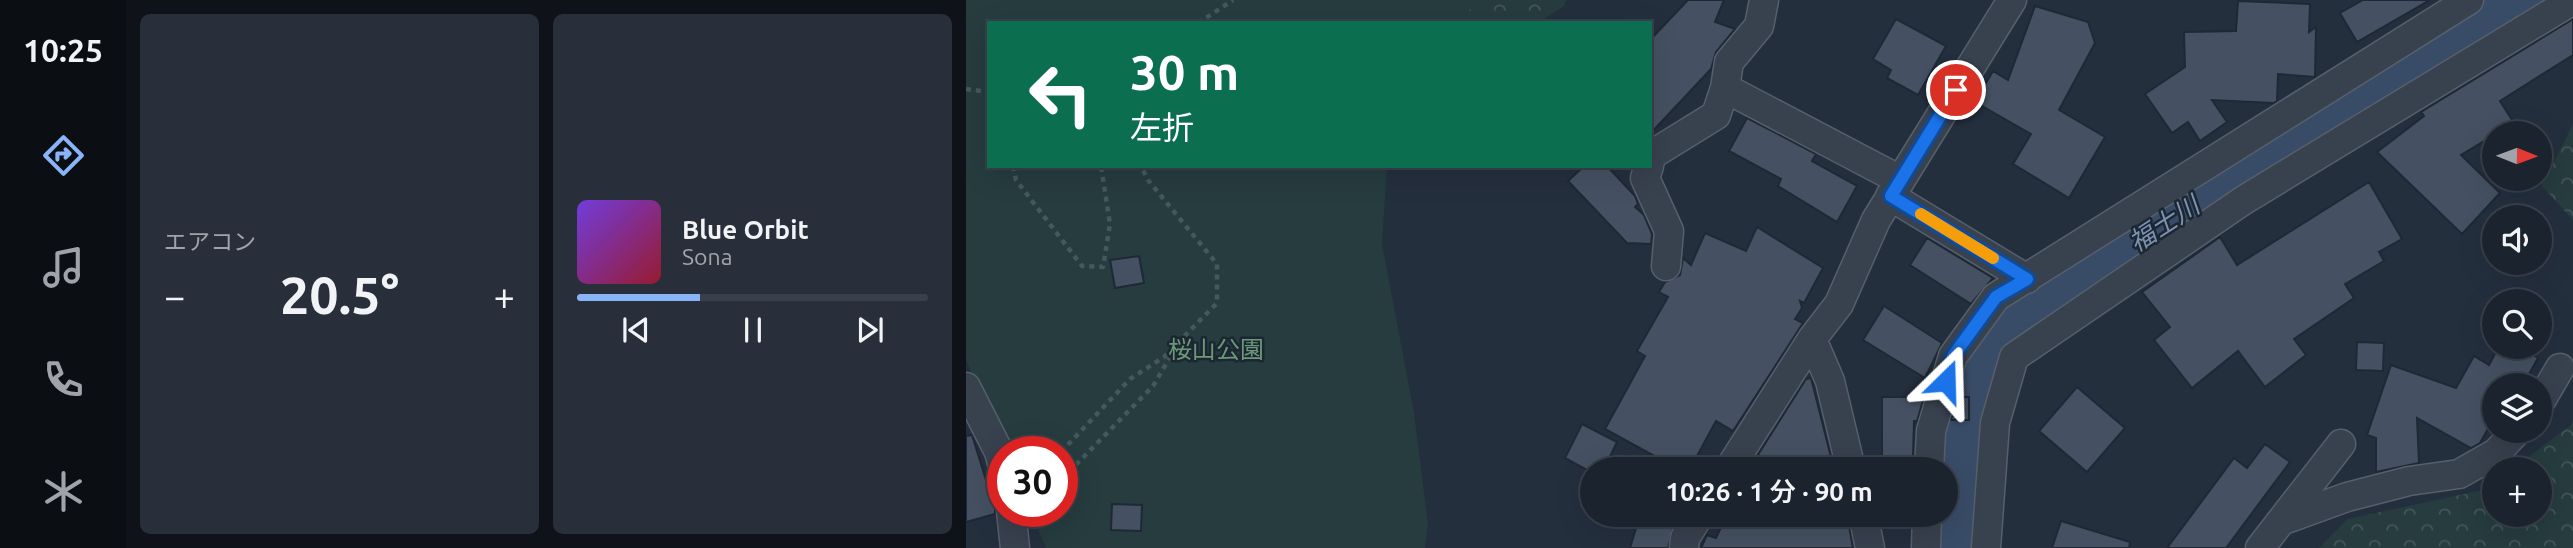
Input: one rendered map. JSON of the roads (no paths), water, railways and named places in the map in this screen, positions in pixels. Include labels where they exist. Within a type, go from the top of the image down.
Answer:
[{"type":"street","points":[[1652,156],[1716,116],[1725,88],[1729,62],[1759,26],[1764,0]]},
{"type":"street","points":[[1737,457],[1812,339],[1839,304],[1876,220],[2012,0]]},
{"type":"street","points":[[1930,457],[1931,431],[1953,356],[1996,297],[2469,0]]},
{"type":"street","points":[[1986,548],[1995,423],[2014,357],[2244,200],[2572,0]]},
{"type":"street","points":[[1725,88],[1896,188],[2027,279]]},
{"type":"street","points":[[1648,168],[1645,178],[1669,231],[1666,266]]},
{"type":"street","points":[[1812,339],[1830,381],[1848,457]]},
{"type":"street","points":[[2552,382],[2560,368]]},
{"type":"street","points":[[966,387],[991,436]]},
{"type":"street","points":[[2281,521],[2347,497],[2409,481],[2459,474],[2496,453],[2506,443]]},
{"type":"street","points":[[2260,548],[2340,444]]},
{"type":"street","points":[[1013,527],[1015,548]]},
{"type":"street","points":[[1684,548],[1685,538],[1692,527]]},
{"type":"street","points":[[1866,527],[1870,548]]},
{"type":"street","points":[[1926,548],[1927,527]]},
{"type":"waterway","name":"福士川","points":[[1958,548],[1957,425],[1984,362],[2019,312],[2098,266],[2399,77],[2421,68],[2521,0]]},
{"type":"park label","name":"桜山公園","points":[[1216,350]]}]
